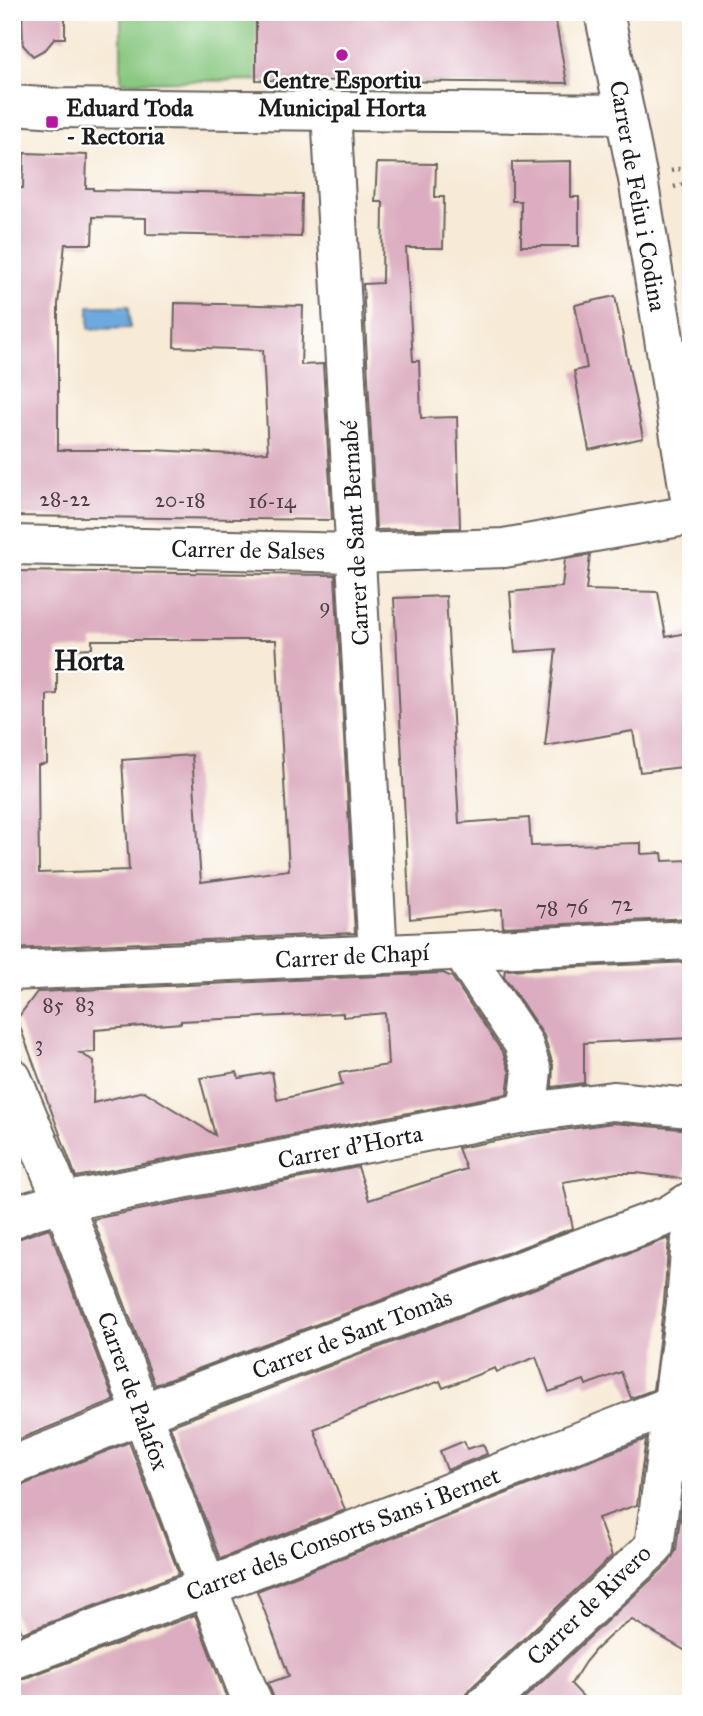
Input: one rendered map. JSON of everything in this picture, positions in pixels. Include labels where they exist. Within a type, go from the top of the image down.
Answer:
[{"type":"street","name":"Carrer de Feliu i Codina","points":[[604,12],[641,196],[691,504]]},
{"type":"street","points":[[12,105],[58,108],[625,114]]},
{"type":"street","name":"Carrer de Sant Bernabé","points":[[331,111],[378,955]]},
{"type":"street","name":"Carrer de Salses","points":[[12,545],[356,553],[503,548],[691,515]]},
{"type":"street","name":"Carrer de Chapí","points":[[12,971],[691,940]]},
{"type":"street","points":[[461,951],[523,1044],[532,1071],[527,1103]]},
{"type":"street","name":"Carrer de Palafox","points":[[12,1078],[63,1202],[253,1704]]},
{"type":"street","name":"Carrer d'Horta","points":[[12,1219],[63,1202],[523,1113],[614,1101],[691,1108]]},
{"type":"street","name":"Carrer de Sant Tomàs","points":[[12,1466],[669,1215],[691,1201]]},
{"type":"street","name":"Carrer de Rivero","points":[[486,1704],[654,1547],[688,1304],[691,1239]]},
{"type":"street","name":"Carrer dels Consorts Sans i Bernet","points":[[12,1660],[673,1405]]},
{"type":"green space","name":"Centre Esportiu Municipal Horta","points":[[121,12],[554,12],[567,83],[256,80],[121,82]]},
{"type":"water","points":[[89,306],[129,306],[130,328],[89,329]]},
{"type":"building","points":[[22,12],[65,12],[65,38],[55,38],[46,49],[33,56],[23,45]]},
{"type":"building","name":"Centre Esportiu Municipal Horta","points":[[256,12],[554,12],[567,83],[256,80]]},
{"type":"building","points":[[24,153],[87,155],[86,188],[93,190],[302,194],[301,237],[146,234],[146,218],[93,217],[92,244],[65,244],[58,304],[58,450],[154,450],[231,454],[268,452],[263,350],[174,347],[175,303],[303,306],[301,365],[323,364],[332,520],[12,516],[13,188],[23,188]]},
{"type":"building","points":[[571,161],[571,197],[579,197],[579,246],[521,246],[521,201],[512,201],[512,162]]},
{"type":"building","points":[[377,163],[436,164],[435,197],[444,197],[443,248],[406,248],[413,361],[419,361],[421,418],[457,417],[460,528],[376,530],[363,284],[382,283],[383,202],[375,202]]},
{"type":"building","points":[[615,296],[643,438],[589,450],[574,371],[587,368],[575,305]]},
{"type":"building","points":[[590,555],[586,590],[658,592],[666,637],[691,632],[691,766],[640,772],[633,731],[545,746],[556,649],[515,652],[510,592],[562,587],[565,559]]},
{"type":"building","points":[[12,571],[335,575],[355,933],[12,949]],"holes":[[[92,640],[276,640],[289,870],[201,882],[192,755],[122,760],[129,870],[39,873],[38,765],[47,763],[47,695],[57,694],[57,650],[92,648]]]},
{"type":"building","points":[[446,596],[459,823],[529,818],[531,846],[641,843],[641,854],[662,853],[663,861],[691,860],[691,918],[503,927],[502,909],[410,919],[394,598]]},
{"type":"building","points":[[691,962],[691,1038],[584,1043],[584,1083],[552,1087],[553,1065],[544,1036],[504,976],[505,970]]},
{"type":"building","points":[[443,973],[452,977],[503,1053],[510,1073],[507,1094],[76,1177],[17,1019],[37,992]],"holes":[[[343,1013],[343,1017],[385,1013],[388,1065],[339,1073],[342,1085],[277,1100],[272,1072],[239,1078],[237,1072],[200,1078],[215,1135],[144,1091],[93,1103],[94,1061],[80,1053],[95,1052],[95,1030],[181,1021]]]},
{"type":"building","points":[[613,1123],[691,1130],[685,1179],[617,1173],[563,1182],[573,1228],[155,1385],[93,1219],[358,1167],[369,1200],[466,1169],[458,1148]]},
{"type":"building","points":[[49,1228],[114,1401],[12,1442],[12,1241]]},
{"type":"building","points":[[669,1238],[653,1390],[631,1398],[621,1372],[586,1385],[584,1380],[549,1392],[536,1357],[497,1372],[495,1368],[443,1388],[440,1381],[358,1411],[314,1429],[345,1510],[220,1559],[170,1426]]},
{"type":"building","points":[[646,1439],[637,1505],[598,1518],[612,1556],[471,1688],[465,1697],[465,1704],[274,1704],[268,1683],[289,1676],[257,1591]]},
{"type":"building","points":[[464,1441],[467,1449],[483,1444],[487,1454],[447,1470],[440,1451]]},
{"type":"building","points":[[129,1442],[179,1574],[22,1633],[12,1608],[12,1487]]},
{"type":"building","points":[[683,1495],[691,1496],[691,1654],[632,1620],[595,1650],[571,1684],[590,1704],[518,1704],[669,1563],[676,1550]]},
{"type":"building","points":[[195,1615],[229,1704],[12,1704],[12,1681]]},
{"type":"place","name":"Centre Esportiu Municipal Horta","points":[[342,55]]},
{"type":"place","name":"Eduard Toda - Rectoria","points":[[52,122]]},
{"type":"district","name":"Horta","points":[[89,660]]}]
